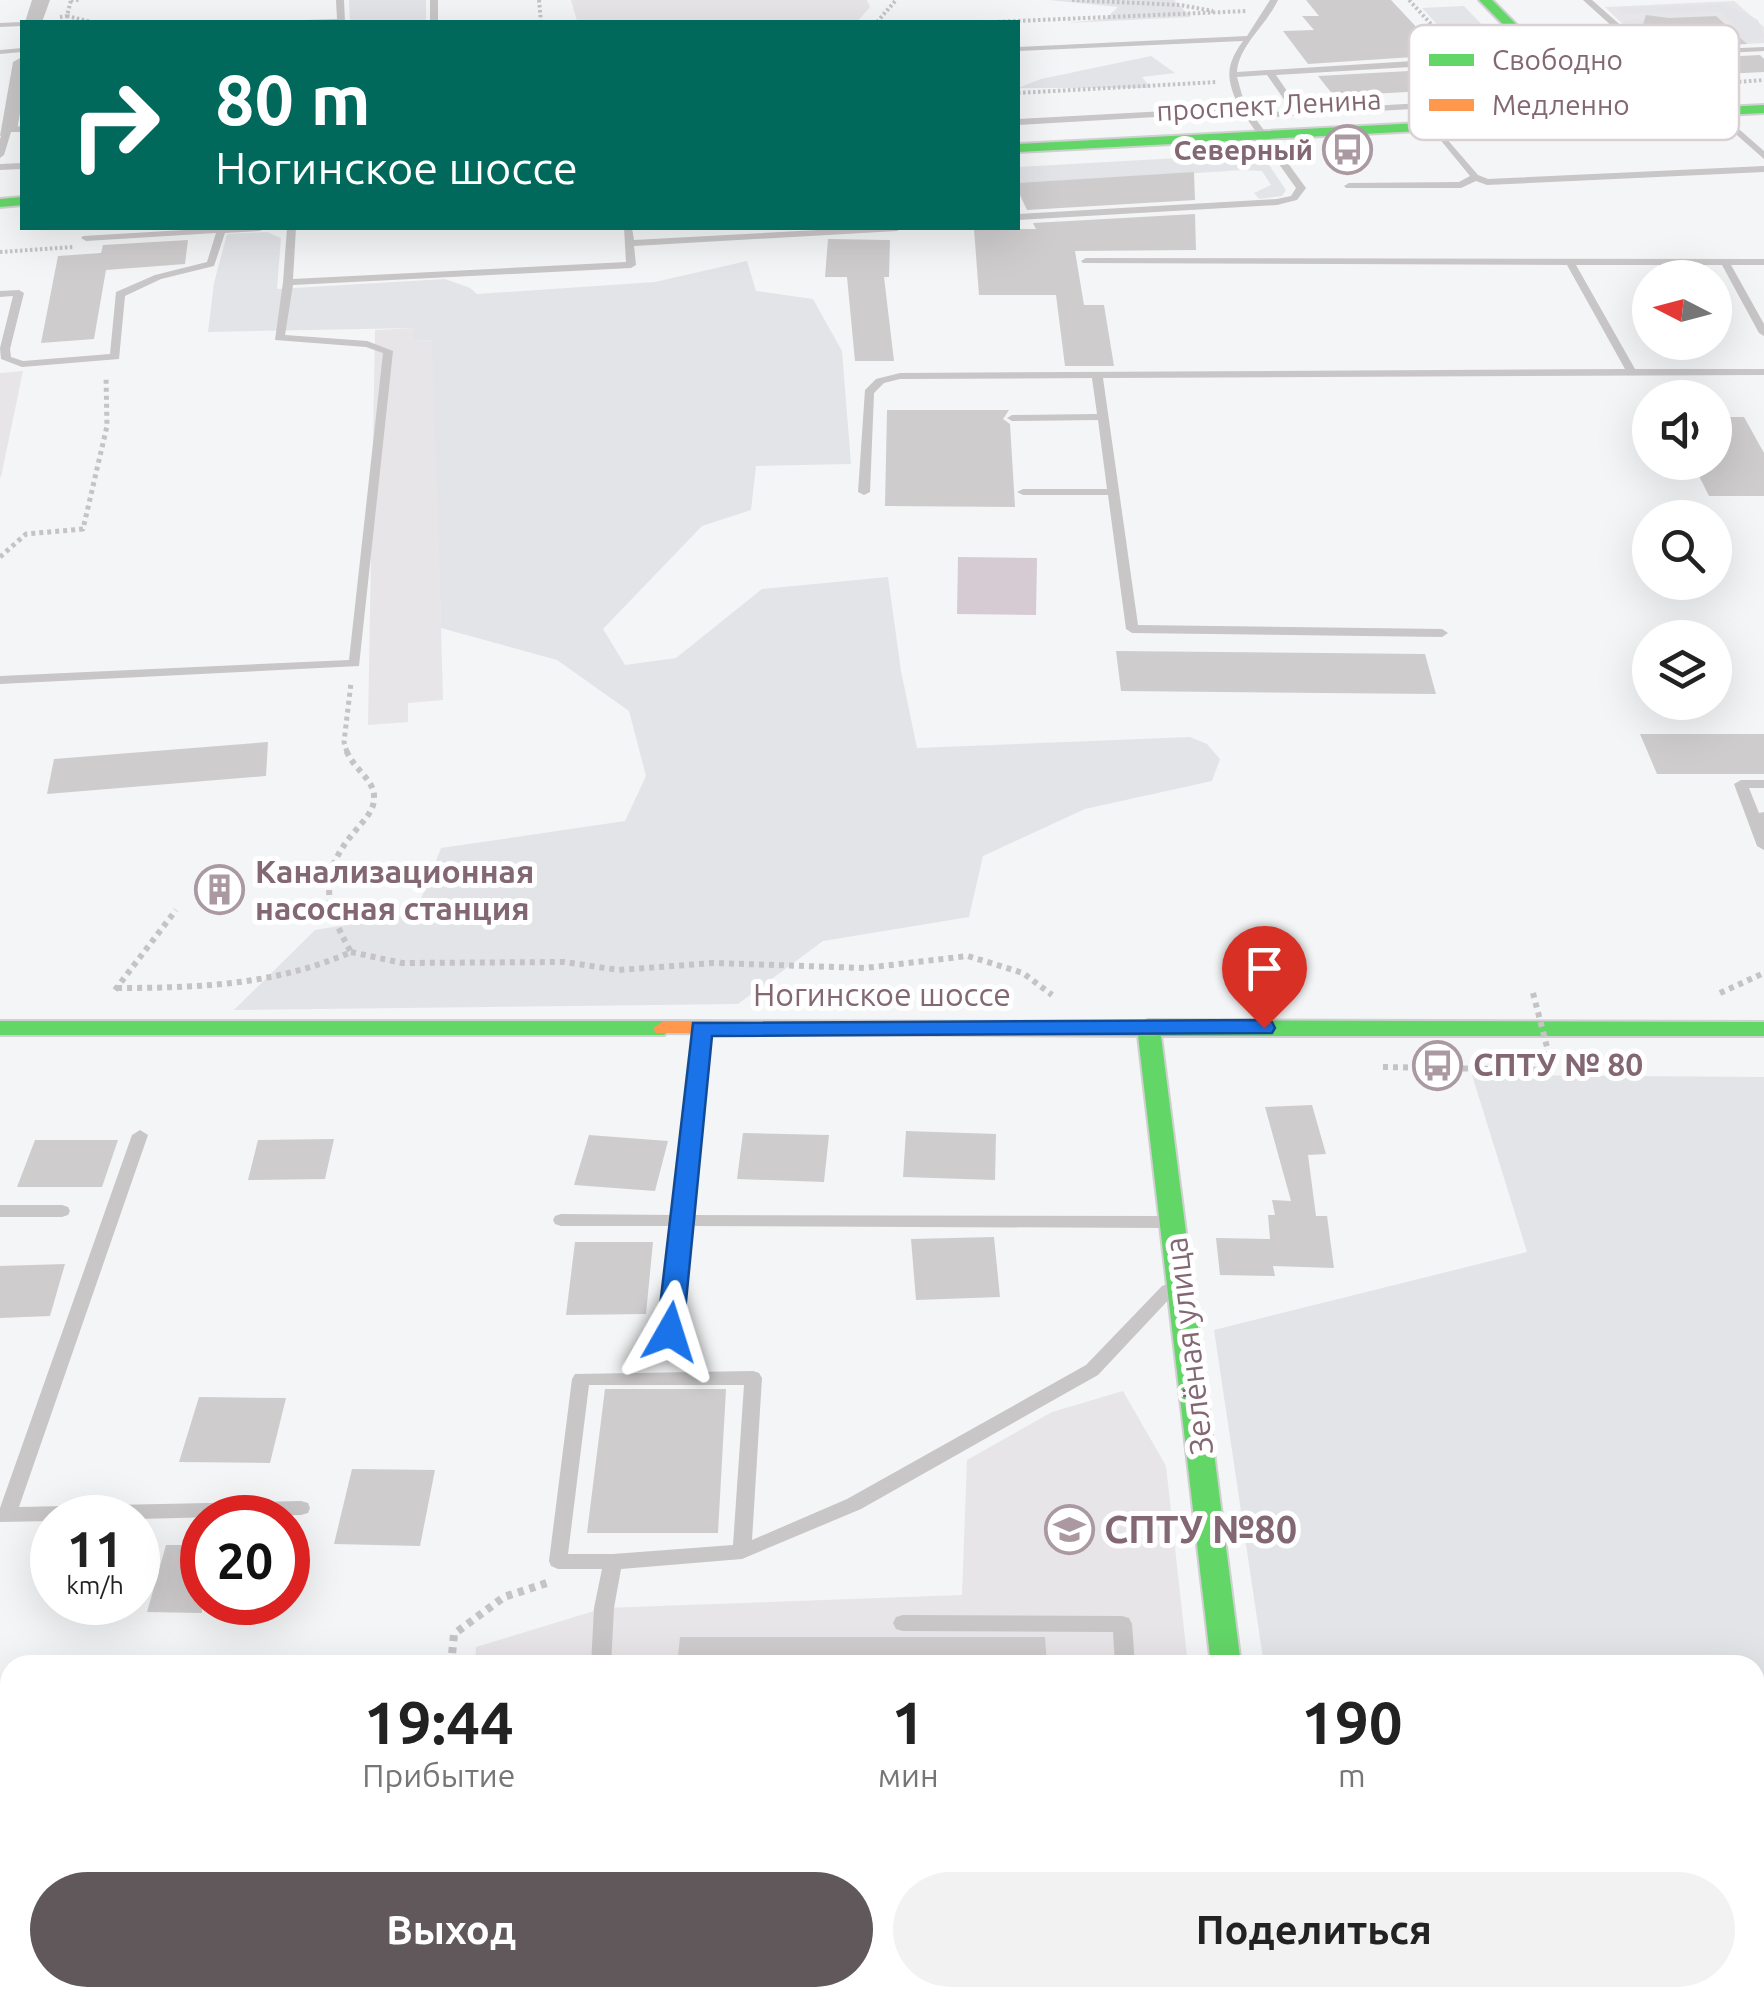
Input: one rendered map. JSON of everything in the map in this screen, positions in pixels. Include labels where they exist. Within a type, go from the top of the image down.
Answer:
[{"type":"main road","points":[[1484,0],[1509,25]]},
{"type":"main road","name":"проспект Ленина","points":[[1739,111],[1764,109]]},
{"type":"main road","name":"проспект Ленина","points":[[1020,148],[1409,127]]},
{"type":"main road","name":"Зелёная улица","points":[[1148,1027],[1225,1655]]},
{"type":"main road","name":"Ногинское шоссе","points":[[0,1028],[1764,1029]]},
{"type":"street","points":[[10,130],[17,71]]},
{"type":"lane","points":[[1587,0],[1615,25]]},
{"type":"lane","points":[[1020,216],[1288,200],[1301,188],[1247,112],[1233,78],[1232,65],[1262,26],[1272,5]]},
{"type":"lane","points":[[1020,49],[1252,38]]},
{"type":"lane","points":[[1739,50],[1764,49]]},
{"type":"lane","points":[[1233,78],[1409,64]]},
{"type":"lane","points":[[1270,73],[1298,113]]},
{"type":"lane","points":[[1020,122],[1409,106]]},
{"type":"lane","points":[[0,155],[10,130]]},
{"type":"lane","points":[[1739,133],[1764,156]]},
{"type":"lane","points":[[1445,140],[1475,177],[1493,183],[1764,169]]},
{"type":"lane","points":[[1349,186],[1461,184],[1475,177]]},
{"type":"lane","points":[[86,238],[206,230]]},
{"type":"lane","points":[[0,294],[18,293],[5,349],[10,361],[22,364],[115,357],[120,294],[158,278],[212,264],[221,230]]},
{"type":"lane","points":[[0,680],[355,663],[388,351],[367,344],[278,338],[292,230]]},
{"type":"lane","points":[[288,282],[631,265],[628,230]]},
{"type":"lane","points":[[630,243],[861,230]]},
{"type":"lane","points":[[1086,261],[1632,262]]},
{"type":"lane","points":[[1570,262],[1632,372]]},
{"type":"lane","points":[[1732,262],[1764,262]]},
{"type":"lane","points":[[1732,275],[1764,333]]},
{"type":"lane","points":[[864,492],[868,397],[872,386],[880,381],[916,376],[1764,372]]},
{"type":"lane","points":[[1097,375],[1132,629],[1442,633]]},
{"type":"lane","points":[[1012,418],[1103,418]]},
{"type":"lane","points":[[1024,492],[1113,492]]},
{"type":"lane","points":[[1764,784],[1741,784],[1760,818],[1764,846]]},
{"type":"lane","points":[[670,1332],[701,1028]]},
{"type":"lane","points":[[140,1135],[4,1515],[180,1511]]},
{"type":"lane","points":[[0,1211],[62,1211]]},
{"type":"lane","points":[[561,1220],[1174,1222]]},
{"type":"lane","points":[[742,1552],[753,1378],[581,1379],[558,1561],[613,1562],[742,1552],[854,1504],[1092,1370],[1181,1276]]},
{"type":"lane","points":[[602,1655],[604,1608],[613,1562]]},
{"type":"lane","points":[[902,1623],[1122,1624],[1125,1655]]},
{"type":"path","points":[[71,0],[81,0]]},
{"type":"path","points":[[879,20],[896,0]]},
{"type":"path","points":[[1072,0],[1180,5],[1262,26]]},
{"type":"path","points":[[1409,0],[1432,25]]},
{"type":"path","points":[[1020,21],[1216,12],[1272,5]]},
{"type":"path","points":[[67,16],[84,20]]},
{"type":"path","points":[[1020,93],[1233,78]]},
{"type":"path","points":[[0,557],[26,534],[83,528],[107,426],[105,383],[115,357]]},
{"type":"path","points":[[355,663],[356,673],[348,687],[344,742],[350,763],[373,788],[375,799],[370,814],[342,846],[326,890],[334,923],[351,952],[365,958],[402,962],[564,962],[619,970],[712,964],[865,968],[968,956],[1023,974],[1096,1027]]},
{"type":"path","points":[[88,1028],[176,910]]},
{"type":"path","points":[[117,988],[182,988],[319,968],[351,952]]},
{"type":"path","points":[[1533,994],[1553,1070]]},
{"type":"path","points":[[452,1655],[454,1634],[504,1597],[613,1562]]},
{"type":"shaded area","points":[[349,0],[426,0],[426,20],[350,20]]},
{"type":"shaded area","points":[[571,0],[867,0],[870,7],[859,20],[577,20]]},
{"type":"shaded area","points":[[1049,0],[1174,0],[1191,17],[1066,23],[1105,19],[1118,7]]},
{"type":"shaded area","points":[[1734,1],[1764,27],[1764,43],[1739,44],[1739,25],[1623,25],[1605,7]]},
{"type":"shaded area","points":[[1725,4],[1758,20],[1764,37],[1739,43],[1739,25],[1734,25],[1720,12],[1624,13],[1616,8]]},
{"type":"shaded area","points":[[1464,6],[1482,25],[1438,25],[1422,8]]},
{"type":"shaded area","points":[[1639,18],[1646,25],[1623,22]]},
{"type":"shaded area","points":[[1151,56],[1175,73],[1142,77],[1151,88],[1020,88],[1041,79]]},
{"type":"shaded area","points":[[1267,153],[1265,159],[1286,190],[1282,196],[1259,199],[1254,193],[1271,185],[1262,171],[1242,170],[1020,185],[1020,167]]},
{"type":"shaded area","points":[[267,232],[281,238],[277,289],[445,279],[477,294],[655,282],[747,261],[756,291],[813,299],[842,351],[851,464],[756,466],[751,510],[702,526],[603,629],[625,665],[676,658],[762,589],[888,577],[917,748],[1190,737],[1207,744],[1220,759],[1212,781],[1085,809],[983,856],[969,917],[823,941],[738,1004],[234,1010],[315,930],[415,914],[441,848],[625,821],[646,776],[629,711],[557,660],[441,628],[432,340],[414,341],[414,328],[208,332],[214,283],[227,234]]},
{"type":"shaded area","points":[[414,328],[415,341],[433,340],[443,700],[408,703],[408,722],[368,725],[375,330]]},
{"type":"shaded area","points":[[23,371],[1,477],[0,477],[0,373]]},
{"type":"shaded area","points":[[958,557],[1037,558],[1036,615],[957,614]]},
{"type":"shaded area","points":[[1472,1075],[1764,1077],[1764,1655],[1263,1655],[1214,1330],[1527,1252]]},
{"type":"shaded area","name":"СПТУ №80","points":[[1123,1391],[1166,1466],[1187,1655],[476,1655],[476,1647],[604,1608],[962,1595],[967,1460],[1052,1412]]},
{"type":"building","points":[[1306,0],[1391,0],[1414,25],[1409,25],[1409,57],[1308,64],[1283,31],[1314,30],[1302,16],[1319,16]]},
{"type":"building","points":[[1646,15],[1716,16],[1726,25],[1643,25]]},
{"type":"building","points":[[1760,55],[1764,72],[1739,73],[1739,56]]},
{"type":"building","points":[[1409,71],[1409,92],[1338,101],[1318,76]]},
{"type":"building","points":[[1194,172],[1195,200],[1027,210],[1020,195],[1020,183]]},
{"type":"building","points":[[1195,214],[1196,250],[1075,251],[1084,305],[1104,305],[1114,366],[1065,366],[1056,295],[979,295],[974,230],[1036,229],[1033,223]]},
{"type":"building","points":[[828,239],[890,240],[889,277],[884,277],[894,361],[855,361],[847,277],[825,277]]},
{"type":"building","points":[[188,240],[185,264],[106,270],[94,339],[41,343],[58,256],[101,253],[103,245]]},
{"type":"building","points":[[887,410],[1009,410],[1003,419],[1010,424],[1015,507],[885,506]]},
{"type":"building","points":[[1732,417],[1744,417],[1764,453],[1764,496],[1709,496],[1701,480],[1732,480]]},
{"type":"building","points":[[1116,651],[1425,654],[1436,694],[1121,691]]},
{"type":"building","points":[[1640,734],[1764,734],[1764,774],[1657,774]]},
{"type":"building","points":[[268,742],[266,776],[47,794],[54,759]]},
{"type":"building","points":[[1312,1105],[1326,1154],[1308,1155],[1316,1216],[1327,1216],[1334,1268],[1273,1266],[1275,1276],[1220,1275],[1216,1238],[1270,1239],[1268,1215],[1275,1215],[1272,1200],[1291,1201],[1265,1107]]},
{"type":"building","points":[[906,1131],[996,1134],[995,1180],[903,1177]]},
{"type":"building","points":[[743,1133],[829,1135],[824,1182],[737,1179]]},
{"type":"building","points":[[589,1135],[668,1141],[655,1191],[574,1185]]},
{"type":"building","points":[[334,1139],[325,1179],[248,1180],[258,1140]]},
{"type":"building","points":[[35,1140],[118,1140],[102,1187],[17,1187]]},
{"type":"building","points":[[994,1237],[1000,1297],[916,1300],[911,1239]]},
{"type":"building","points":[[575,1242],[653,1242],[646,1314],[566,1315]]},
{"type":"building","points":[[65,1264],[50,1316],[0,1318],[0,1266]]},
{"type":"building","points":[[605,1389],[726,1389],[718,1533],[587,1533]]},
{"type":"building","points":[[199,1397],[286,1398],[270,1463],[179,1462]]},
{"type":"building","points":[[352,1469],[435,1470],[420,1546],[334,1544]]},
{"type":"building","points":[[166,1545],[180,1545],[180,1613],[160,1612],[160,1566]]},
{"type":"building","points":[[680,1637],[1045,1637],[1046,1655],[678,1655]]},
{"type":"traffic: fast","points":[[1485,0],[1510,25]]},
{"type":"traffic: fast","points":[[1739,110],[1764,109]]},
{"type":"traffic: fast","points":[[1020,148],[1409,128]]},
{"type":"traffic: fast","points":[[0,203],[20,201]]},
{"type":"traffic: fast","points":[[1148,1027],[1225,1655]]},
{"type":"traffic: fast","points":[[0,1028],[664,1028]]},
{"type":"traffic: fast","points":[[1155,1029],[1764,1029]]},
{"type":"traffic: slow","points":[[664,1028],[1155,1029]]},
{"type":"place","name":"Северный","points":[[1348,150]]},
{"type":"place","name":"Канализационная насосная станция","points":[[220,890]]},
{"type":"place","name":"СПТУ № 80","points":[[1438,1065]]},
{"type":"place","name":"СПТУ №80","points":[[1069,1530]]},
{"type":"route","points":[[670,1332],[701,1028],[1264,1028]]}]
